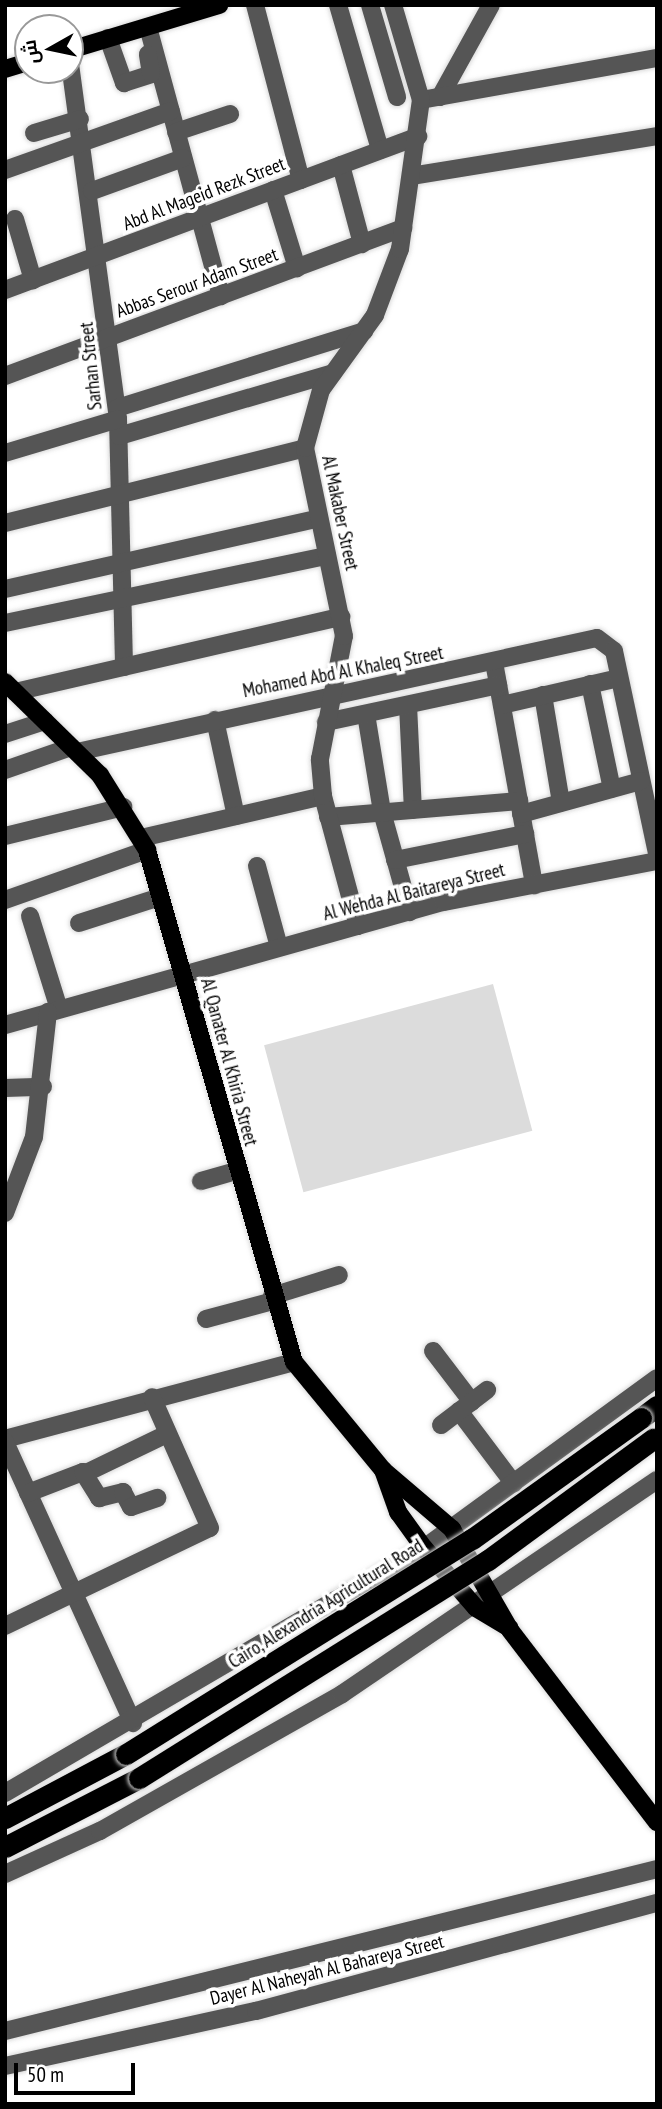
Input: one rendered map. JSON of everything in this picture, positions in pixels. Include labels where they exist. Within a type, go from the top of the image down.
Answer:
[{"type":"highway","name":"Cairo, Alexandria Agricultural Road","points":[[5,1818],[126,1754],[461,1546],[649,1412]]},
{"type":"highway","points":[[5,1847],[139,1778],[488,1560],[655,1438]]},
{"type":"main road","points":[[84,46],[219,5]]},
{"type":"main road","name":"Al Qanater Al Khiria Street","points":[[10,687],[74,749],[124,807],[144,844],[183,973],[272,1298],[294,1362],[383,1470],[452,1529],[510,1630]]},
{"type":"main road","name":"Al Qanater Al Khiria Street","points":[[383,1470],[398,1512],[424,1548],[476,1608],[510,1630]]},
{"type":"main road","points":[[510,1630],[657,1822]]},
{"type":"street","points":[[254,5],[301,180]]},
{"type":"street","points":[[338,5],[380,150]]},
{"type":"street","points":[[370,5],[397,97]]},
{"type":"street","name":"Al Makaber Street","points":[[358,926],[323,796],[326,722],[337,692],[344,655],[341,618],[305,448],[312,408],[333,373],[364,331],[394,272],[403,228],[421,100],[393,5]]},
{"type":"street","points":[[440,97],[491,5]]},
{"type":"street","points":[[108,38],[121,82],[147,76],[152,67],[144,28]]},
{"type":"street","points":[[144,28],[171,111],[221,296]]},
{"type":"street","points":[[421,100],[657,58]]},
{"type":"street","name":"Sarhan Street","points":[[74,84],[101,256],[118,421],[124,562],[124,667]]},
{"type":"street","points":[[5,170],[83,139],[171,111]]},
{"type":"street","points":[[176,132],[230,114]]},
{"type":"street","points":[[34,133],[80,119]]},
{"type":"street","name":"Abd Al Mageid Rezk Street","points":[[5,290],[418,136]]},
{"type":"street","points":[[411,176],[657,136]]},
{"type":"street","points":[[92,191],[183,158]]},
{"type":"street","points":[[341,165],[362,243]]},
{"type":"street","points":[[274,190],[297,268]]},
{"type":"street","points":[[15,219],[33,280]]},
{"type":"street","name":"Abbas Serour Adam Street","points":[[5,376],[403,228]]},
{"type":"street","points":[[118,421],[364,331]]},
{"type":"street","points":[[5,453],[118,421],[333,373]]},
{"type":"street","points":[[5,523],[305,448]]},
{"type":"street","points":[[5,589],[319,519]]},
{"type":"street","points":[[5,623],[327,556]]},
{"type":"street","points":[[10,687],[124,667],[341,618]]},
{"type":"street","name":"Mohamed Abd Al Khaleq Street","points":[[5,771],[74,749],[337,692],[374,691],[590,638],[614,651],[620,678]]},
{"type":"street","points":[[494,662],[534,885]]},
{"type":"street","points":[[502,705],[620,678],[657,852]]},
{"type":"street","points":[[590,684],[612,789]]},
{"type":"street","points":[[326,722],[498,685]]},
{"type":"street","points":[[543,695],[561,803]]},
{"type":"street","points":[[408,705],[413,810]]},
{"type":"street","points":[[366,714],[382,812],[410,912]]},
{"type":"street","points":[[215,720],[236,816]]},
{"type":"street","points":[[5,734],[45,721]]},
{"type":"street","points":[[328,817],[561,803],[642,781]]},
{"type":"street","points":[[5,900],[144,844],[236,816],[323,796]]},
{"type":"street","points":[[5,836],[124,807]]},
{"type":"street","points":[[395,860],[525,834]]},
{"type":"street","name":"Al Wehda Al Baitareya Street","points":[[5,1024],[410,912],[657,862]]},
{"type":"street","points":[[257,866],[279,947]]},
{"type":"street","points":[[79,923],[160,897]]},
{"type":"street","points":[[5,1213],[34,1137],[53,1010],[30,916]]},
{"type":"street","points":[[5,1088],[43,1087]]},
{"type":"street","points":[[201,1181],[237,1171]]},
{"type":"street","points":[[206,1319],[340,1275]]},
{"type":"street","points":[[433,1351],[514,1484]]},
{"type":"street","points":[[133,1723],[5,1440],[152,1397],[294,1362]]},
{"type":"street","points":[[5,1793],[133,1723],[424,1548],[657,1378]]},
{"type":"street","points":[[441,1425],[487,1390]]},
{"type":"street","points":[[5,1626],[75,1595],[210,1528],[152,1397]]},
{"type":"street","points":[[28,1493],[86,1473],[167,1434]]},
{"type":"street","points":[[86,1473],[99,1498],[123,1492],[131,1507],[156,1497]]},
{"type":"street","points":[[5,1874],[213,1768],[476,1608],[657,1480]]},
{"type":"street","name":"Dayer Al Naheyah Al Bahareya Street","points":[[5,2031],[657,1869]]},
{"type":"street","name":"Dayer Al Naheyah Al Bahareya Street","points":[[5,2066],[256,2011],[657,1903]]},
{"type":"shaded area","points":[[493,984],[532,1131],[303,1192],[264,1045]]}]
